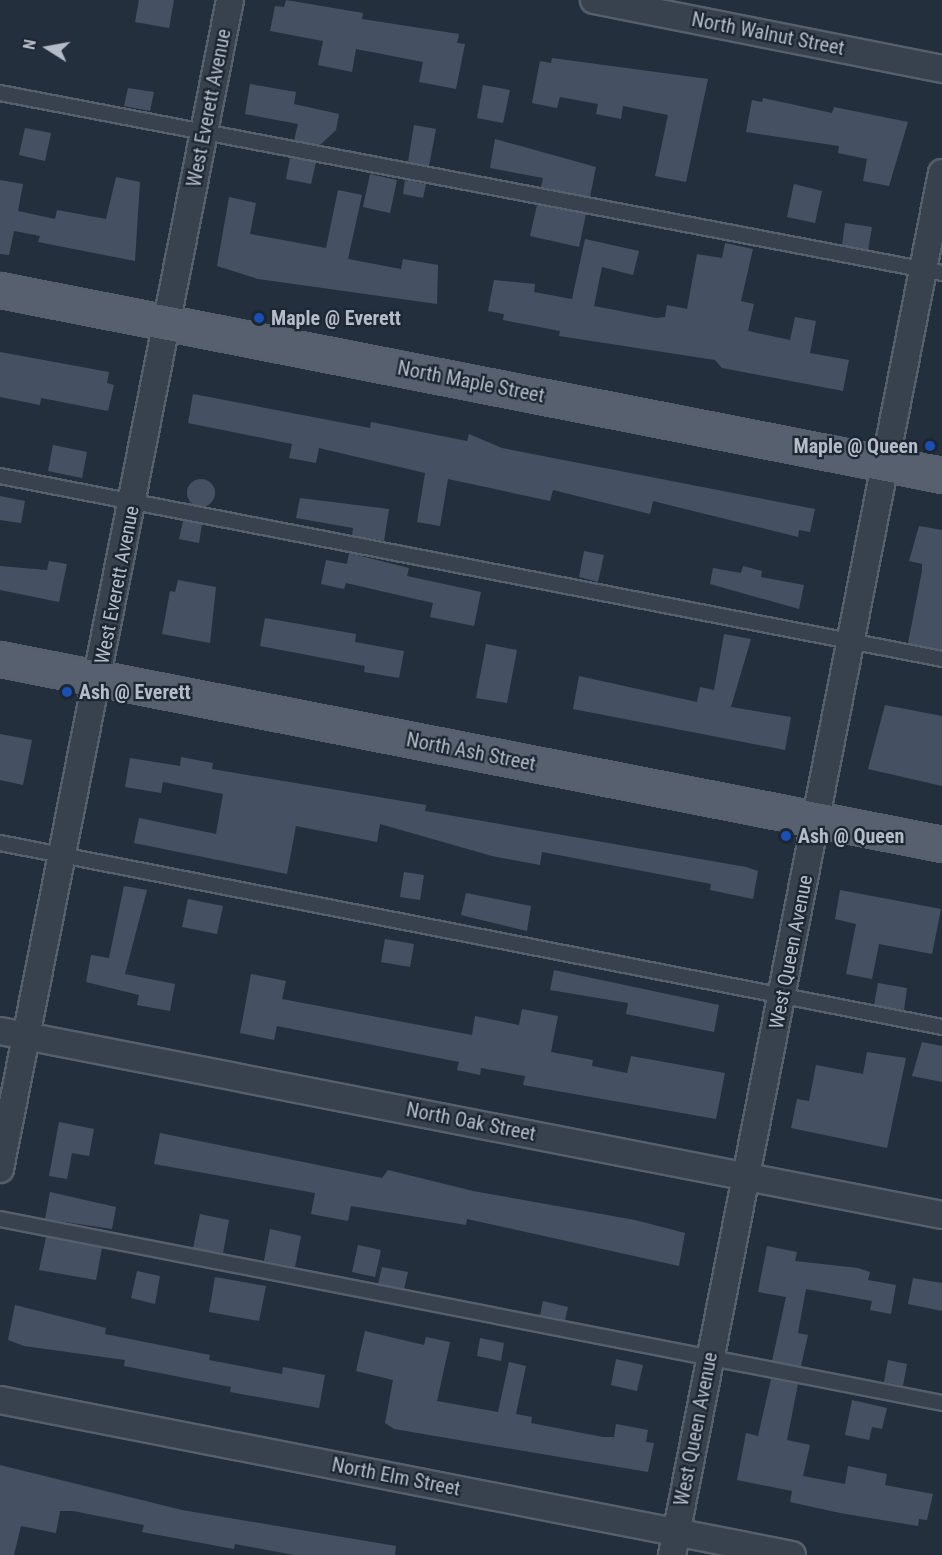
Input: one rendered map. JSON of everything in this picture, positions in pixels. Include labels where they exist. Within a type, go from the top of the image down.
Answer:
[{"type":"main road","name":"North Maple Street","points":[[0,290],[942,475]]},
{"type":"main road","name":"North Ash Street","points":[[0,659],[942,844]]},
{"type":"street","name":"West Everett Avenue","points":[[0,1169],[99,678],[230,0]]},
{"type":"street","name":"North Walnut Street","points":[[594,0],[942,69]]},
{"type":"street","name":"West Queen Avenue","points":[[674,1543],[886,464],[933,271],[942,173]]},
{"type":"street","name":"North Oak Street","points":[[0,1031],[942,1215]]},
{"type":"street","name":"North Elm Street","points":[[0,1400],[674,1543],[792,1555]]},
{"type":"lane","points":[[0,93],[933,271]]},
{"type":"lane","points":[[0,476],[942,659]]},
{"type":"lane","points":[[0,843],[942,1027]]},
{"type":"lane","points":[[0,1219],[942,1403]]},
{"type":"building","points":[[139,0],[174,0],[169,28],[135,22]]},
{"type":"building","points":[[286,0],[363,13],[362,19],[459,34],[457,43],[465,44],[456,89],[419,82],[423,62],[356,49],[352,72],[318,65],[323,41],[270,31],[275,6],[284,7]]},
{"type":"building","points":[[552,58],[708,79],[686,182],[655,176],[668,115],[623,106],[621,119],[596,114],[598,104],[560,97],[557,108],[532,103],[540,61],[551,63]]},
{"type":"building","points":[[250,84],[296,92],[294,104],[339,114],[336,130],[320,145],[294,140],[298,124],[245,114]]},
{"type":"building","points":[[483,85],[510,90],[503,123],[477,118]]},
{"type":"building","points":[[128,88],[154,92],[150,111],[124,106]]},
{"type":"building","points":[[763,98],[832,113],[834,107],[908,122],[889,186],[863,181],[867,159],[838,153],[839,146],[746,132],[752,100],[762,102]]},
{"type":"building","points":[[414,125],[436,129],[429,166],[408,162]]},
{"type":"building","points":[[25,128],[51,133],[45,161],[19,155]]},
{"type":"building","points":[[495,139],[596,167],[590,197],[541,187],[543,178],[490,168]]},
{"type":"building","points":[[290,158],[316,162],[311,184],[286,179]]},
{"type":"building","points":[[370,174],[397,180],[390,213],[363,207]]},
{"type":"building","points":[[116,177],[140,182],[135,261],[38,242],[40,236],[14,231],[9,255],[0,254],[0,180],[23,184],[18,211],[55,219],[57,210],[106,219]]},
{"type":"building","points":[[405,180],[426,184],[423,198],[403,194]]},
{"type":"building","points":[[794,184],[822,191],[815,223],[787,217]]},
{"type":"building","points":[[338,190],[362,195],[348,259],[401,269],[403,259],[438,265],[437,304],[258,279],[217,266],[229,197],[256,203],[250,234],[326,248]]},
{"type":"building","points":[[537,205],[586,214],[579,247],[530,236]]},
{"type":"building","points":[[845,223],[872,227],[868,250],[842,245]]},
{"type":"building","points":[[585,239],[639,251],[633,275],[602,267],[594,306],[656,318],[665,317],[667,305],[687,309],[697,254],[722,258],[725,243],[753,249],[741,301],[754,304],[748,331],[790,340],[795,317],[816,321],[810,353],[849,360],[843,391],[722,368],[715,360],[559,336],[560,331],[503,320],[504,314],[488,311],[494,280],[535,284],[534,292],[572,299]]},
{"type":"building","points":[[0,352],[109,372],[107,383],[114,385],[108,411],[41,398],[40,405],[0,397]]},
{"type":"building","points":[[193,394],[370,428],[371,422],[467,441],[469,434],[502,448],[815,509],[810,532],[799,530],[798,537],[653,501],[650,514],[553,490],[550,501],[448,479],[440,526],[417,522],[425,473],[319,448],[316,463],[289,458],[292,444],[188,423]]},
{"type":"building","points":[[53,445],[87,452],[82,478],[48,471]]},
{"type":"building","points":[[201,479],[211,483],[215,493],[211,503],[201,507],[191,503],[187,493],[191,483]]},
{"type":"building","points":[[0,496],[25,501],[21,523],[0,520]]},
{"type":"building","points":[[300,498],[389,509],[384,541],[352,535],[353,528],[296,518]]},
{"type":"building","points":[[183,521],[202,524],[199,543],[179,539]]},
{"type":"building","points":[[919,526],[942,530],[942,650],[908,643],[922,571],[922,564],[909,561]]},
{"type":"building","points":[[584,551],[604,555],[598,582],[579,577]]},
{"type":"building","points":[[349,553],[409,568],[407,576],[481,592],[474,626],[430,617],[433,603],[346,583],[344,589],[321,584],[326,560],[347,564]]},
{"type":"building","points":[[49,561],[67,564],[59,602],[0,590],[0,566],[47,570]]},
{"type":"building","points":[[743,566],[762,571],[761,577],[804,585],[799,609],[710,584],[713,568],[741,573]]},
{"type":"building","points":[[178,580],[216,587],[210,643],[162,634],[170,591],[175,592]]},
{"type":"building","points":[[265,618],[356,634],[355,642],[404,651],[399,678],[364,672],[365,666],[260,646]]},
{"type":"building","points":[[724,634],[751,639],[731,707],[791,717],[785,750],[573,709],[579,676],[697,702],[700,687],[714,690]]},
{"type":"building","points":[[486,644],[517,650],[507,703],[476,698]]},
{"type":"building","points":[[885,705],[942,716],[942,786],[868,769]]},
{"type":"building","points":[[0,734],[32,740],[23,785],[0,780]]},
{"type":"building","points":[[181,757],[213,763],[212,769],[426,805],[425,811],[746,867],[758,871],[753,899],[710,890],[711,884],[542,852],[540,865],[492,856],[380,824],[377,842],[296,826],[287,874],[134,843],[139,818],[216,834],[223,794],[163,782],[161,793],[125,787],[130,758],[180,766]]},
{"type":"building","points":[[404,872],[424,875],[420,900],[400,897]]},
{"type":"building","points":[[124,886],[147,890],[125,974],[175,984],[170,1011],[137,1005],[139,995],[86,982],[91,955],[109,958]]},
{"type":"building","points":[[840,890],[941,909],[932,954],[879,944],[872,979],[846,974],[856,924],[835,919]]},
{"type":"building","points":[[466,893],[531,906],[527,931],[461,915]]},
{"type":"building","points":[[188,899],[223,906],[217,934],[182,927]]},
{"type":"building","points":[[385,939],[414,944],[410,967],[381,962]]},
{"type":"building","points":[[554,970],[719,1005],[714,1032],[626,1014],[628,1003],[550,990]]},
{"type":"building","points":[[251,974],[286,981],[282,999],[472,1035],[475,1016],[519,1025],[522,1009],[558,1016],[551,1052],[593,1060],[592,1066],[627,1073],[631,1056],[725,1073],[716,1119],[523,1085],[525,1076],[481,1068],[480,1075],[457,1070],[459,1062],[277,1026],[274,1040],[240,1033]]},
{"type":"building","points":[[878,983],[907,988],[904,1010],[874,1005]]},
{"type":"building","points":[[922,1042],[942,1046],[942,1082],[912,1076]]},
{"type":"building","points":[[867,1052],[906,1058],[887,1148],[791,1128],[797,1099],[809,1101],[816,1065],[863,1074]]},
{"type":"building","points":[[59,1122],[94,1129],[89,1156],[72,1153],[67,1179],[49,1176]]},
{"type":"building","points":[[160,1133],[382,1178],[388,1170],[473,1191],[635,1220],[685,1233],[679,1266],[467,1219],[466,1225],[351,1206],[348,1221],[311,1214],[315,1193],[154,1164]]},
{"type":"building","points":[[50,1192],[116,1207],[112,1229],[45,1219]]},
{"type":"building","points":[[200,1214],[229,1220],[223,1253],[193,1248]]},
{"type":"building","points":[[270,1229],[301,1236],[295,1267],[264,1261]]},
{"type":"building","points":[[46,1237],[102,1248],[96,1280],[39,1270]]},
{"type":"building","points":[[358,1245],[381,1250],[375,1277],[352,1272]]},
{"type":"building","points":[[767,1246],[797,1252],[795,1261],[858,1268],[870,1272],[868,1280],[896,1285],[891,1314],[870,1310],[872,1301],[806,1289],[798,1333],[808,1335],[801,1366],[772,1361],[786,1297],[758,1292]]},
{"type":"building","points":[[382,1267],[408,1272],[404,1289],[378,1284]]},
{"type":"building","points":[[137,1271],[160,1276],[155,1304],[131,1298]]},
{"type":"building","points":[[215,1277],[266,1286],[259,1321],[209,1312]]},
{"type":"building","points":[[913,1278],[942,1283],[942,1311],[908,1304]]},
{"type":"building","points":[[543,1301],[568,1307],[565,1320],[540,1315]]},
{"type":"building","points":[[15,1305],[106,1328],[105,1334],[210,1355],[209,1360],[282,1374],[283,1367],[325,1375],[319,1408],[230,1392],[231,1387],[124,1366],[125,1360],[24,1346],[8,1340]]},
{"type":"building","points":[[365,1331],[424,1345],[426,1337],[450,1342],[437,1401],[498,1412],[509,1362],[526,1366],[516,1414],[532,1417],[531,1423],[603,1437],[614,1437],[616,1424],[648,1430],[646,1442],[654,1443],[648,1472],[394,1429],[385,1423],[393,1380],[356,1371]]},
{"type":"building","points":[[480,1338],[504,1343],[501,1361],[477,1356]]},
{"type":"building","points":[[616,1359],[643,1365],[637,1391],[611,1385]]},
{"type":"building","points":[[888,1360],[907,1364],[903,1386],[884,1382]]},
{"type":"building","points":[[771,1379],[798,1384],[787,1440],[810,1445],[803,1476],[845,1484],[848,1466],[887,1474],[885,1485],[933,1494],[927,1520],[919,1519],[918,1526],[840,1513],[790,1502],[792,1491],[737,1480],[746,1433],[758,1436]]},
{"type":"building","points":[[852,1400],[887,1408],[882,1429],[872,1427],[869,1440],[845,1435]]},
{"type":"building","points":[[0,1465],[182,1510],[396,1546],[395,1555],[294,1555],[235,1544],[234,1549],[142,1532],[144,1525],[73,1511],[60,1511],[56,1533],[21,1526],[14,1555],[0,1555]]},
{"type":"place","name":"Maple @ Everett","points":[[259,318]]},
{"type":"place","name":"Maple @ Queen","points":[[930,446]]},
{"type":"place","name":"Ash @ Everett","points":[[67,692]]},
{"type":"place","name":"Ash @ Queen","points":[[786,836]]}]
